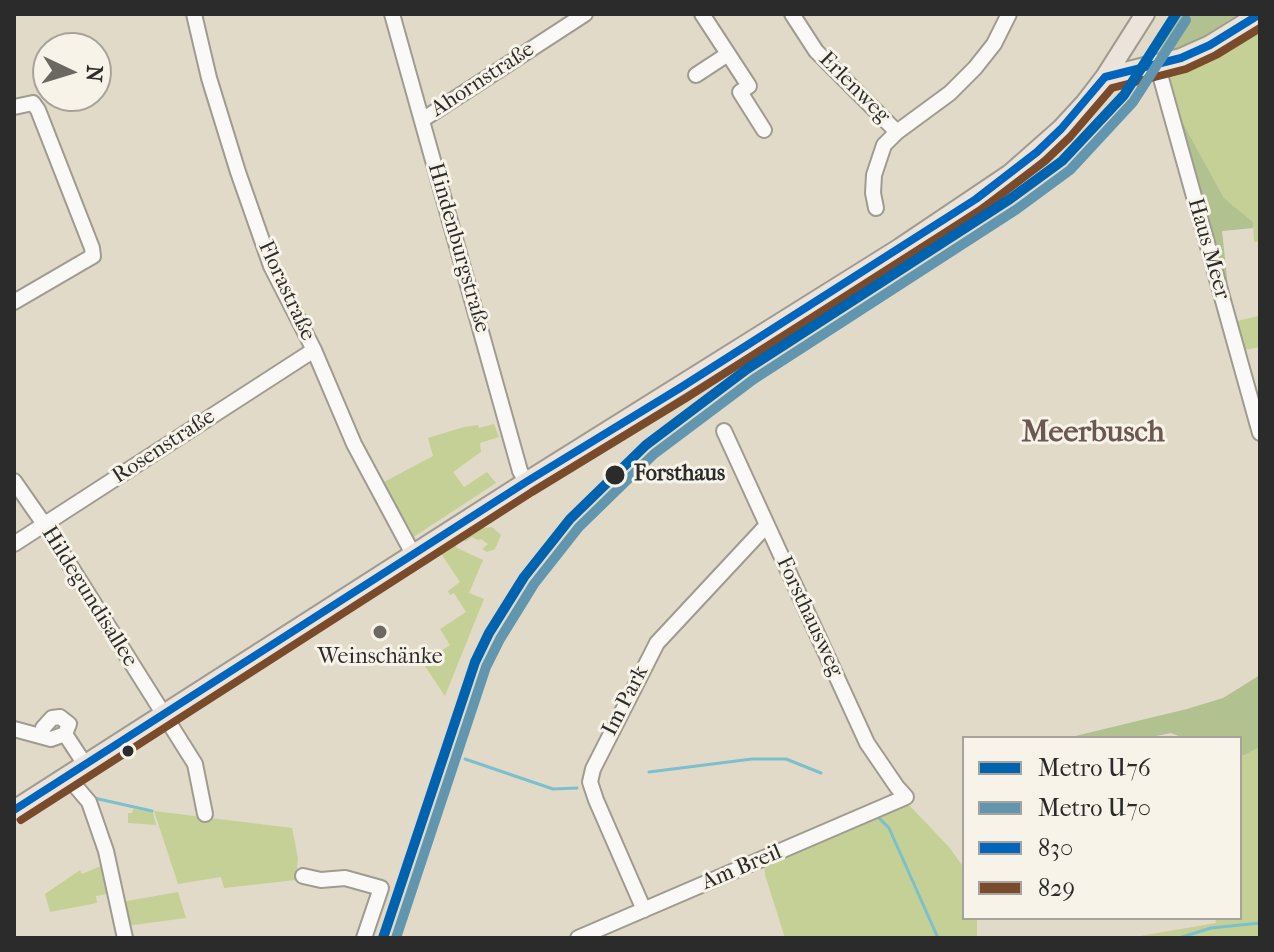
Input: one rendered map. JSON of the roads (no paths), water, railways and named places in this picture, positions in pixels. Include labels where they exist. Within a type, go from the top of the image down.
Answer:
[{"type":"main road","points":[[14,810],[999,183],[1061,129],[1105,77],[1145,14]]},
{"type":"main road","points":[[1105,77],[1196,52],[1260,14]]},
{"type":"main road","points":[[1129,40],[1139,63],[1151,66]]},
{"type":"street","name":"Florastraße","points":[[194,14],[209,78],[271,266],[314,350],[354,444],[413,554]]},
{"type":"street","name":"Hindenburgstraße","points":[[392,14],[520,471],[526,482]]},
{"type":"street","name":"Ahornstraße","points":[[422,120],[585,14]]},
{"type":"street","points":[[702,14],[749,86],[740,92],[764,130]]},
{"type":"street","name":"Erlenweg","points":[[792,14],[816,51],[897,132],[884,145],[878,157],[873,184],[876,208]]},
{"type":"street","points":[[897,132],[950,93],[975,68],[994,44],[1009,14]]},
{"type":"street","points":[[696,75],[728,54]]},
{"type":"street","name":"Haus Meer","points":[[1151,66],[1260,433]]},
{"type":"street","points":[[14,107],[33,103],[38,110],[93,256],[14,302]]},
{"type":"street","name":"Rosenstraße","points":[[14,544],[314,350]]},
{"type":"street","name":"Forsthausweg","points":[[724,431],[867,743],[906,797]]},
{"type":"street","name":"Hildegundisallee","points":[[14,481],[195,764],[205,814]]},
{"type":"street","name":"Im Park","points":[[644,910],[596,800],[590,782],[593,769],[657,643],[767,525]]},
{"type":"street","points":[[14,729],[41,736],[47,722],[56,717],[63,718],[69,724],[65,734],[84,763]]},
{"type":"street","points":[[66,775],[89,802],[106,851],[125,938]]},
{"type":"street","name":"Am Breil","points":[[578,938],[906,797]]},
{"type":"street","points":[[303,876],[321,880],[345,878],[381,888],[364,938]]},
{"type":"waterway","points":[[465,759],[553,789],[577,788]]},
{"type":"waterway","points":[[649,772],[752,759],[786,759],[821,773]]},
{"type":"waterway","points":[[94,798],[152,811]]},
{"type":"waterway","points":[[879,818],[889,828],[938,938]]},
{"type":"waterway","points":[[1179,938],[1211,928],[1260,923]]},
{"type":"metro line","name":"U76","points":[[383,938],[475,662],[524,577],[570,519],[646,445],[747,369],[1010,199],[1062,161],[1124,95],[1176,14]]},
{"type":"metro line","name":"U70","points":[[396,938],[486,667],[534,584],[579,527],[654,454],[754,379],[1017,209],[1070,170],[1133,102],[1186,20]]},
{"type":"place","name":"Forsthaus","points":[[615,475]]},
{"type":"place","name":"Weinschänke","points":[[380,632]]},
{"type":"district","name":"Meerbusch","points":[[1093,434]]}]
